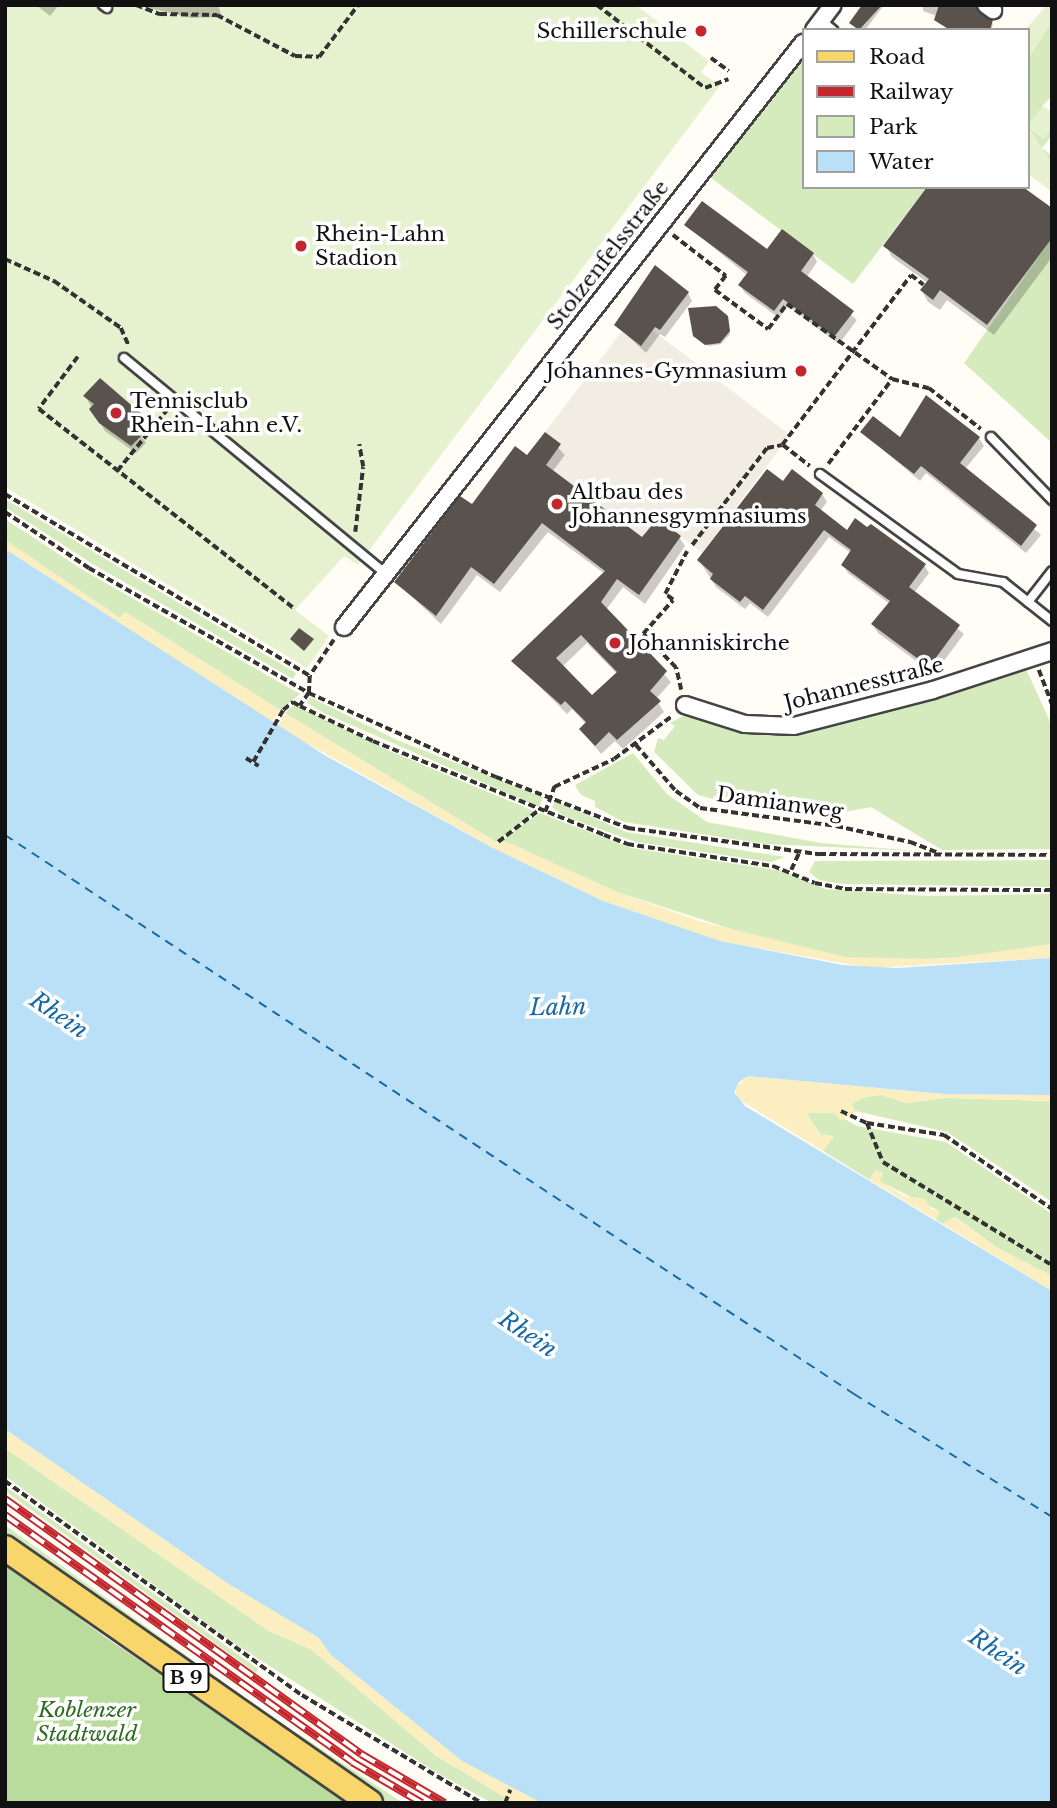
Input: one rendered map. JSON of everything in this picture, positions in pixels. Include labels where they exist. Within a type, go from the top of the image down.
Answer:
[{"type":"main road","name":"B 9","points":[[5,1548],[200,1688],[370,1803]]},
{"type":"street","points":[[823,27],[833,5]]},
{"type":"street","name":"Stolzenfelsstraße","points":[[344,627],[384,572],[802,44]]},
{"type":"street","name":"Johannesstraße","points":[[685,705],[745,724],[794,726],[1034,659],[1052,651]]},
{"type":"lane","points":[[128,361],[384,572]]},
{"type":"lane","points":[[991,437],[1052,499]]},
{"type":"lane","points":[[820,474],[958,573],[1003,582],[1052,621]]},
{"type":"lane","points":[[1028,603],[1052,571]]},
{"type":"path","points":[[136,5],[160,14],[216,15],[295,56],[319,57],[358,5]]},
{"type":"path","points":[[597,5],[705,88],[728,79]]},
{"type":"path","points":[[711,58],[729,71]]},
{"type":"path","points":[[659,224],[726,276],[715,290],[768,329],[787,304],[892,379],[929,388],[991,437]]},
{"type":"path","points":[[5,259],[54,281],[121,328],[129,341],[128,361]]},
{"type":"path","points":[[692,545],[767,448],[782,445],[911,275],[924,285]]},
{"type":"path","points":[[78,357],[38,409],[294,608]]},
{"type":"path","points":[[782,445],[820,474],[892,379]]},
{"type":"path","points":[[117,471],[175,400]]},
{"type":"path","points":[[347,542],[358,523],[362,495],[359,444]]},
{"type":"path","points":[[5,494],[310,676]]},
{"type":"path","points":[[5,512],[89,568],[309,693],[496,777],[628,828],[799,853],[1052,855]]},
{"type":"path","points":[[545,812],[554,787],[636,745],[685,705],[676,667],[643,634],[673,600],[666,594],[687,551]]},
{"type":"path","points":[[300,706],[309,693],[310,676],[344,627]]},
{"type":"path","points":[[1034,659],[1052,704]]},
{"type":"path","points":[[253,762],[283,710],[293,702],[539,810],[627,844],[790,870],[815,883],[871,891],[1052,890]]},
{"type":"path","name":"Damianweg","points":[[636,745],[676,791],[700,808],[836,826],[910,842],[942,855]]},
{"type":"path","points":[[246,758],[259,766]]},
{"type":"path","points":[[498,842],[539,810]]},
{"type":"path","points":[[790,870],[799,853]]},
{"type":"path","points":[[841,1111],[867,1123],[944,1135],[1052,1209]]},
{"type":"path","points":[[867,1123],[883,1162],[1052,1265]]},
{"type":"path","points":[[5,1481],[302,1695],[482,1803]]},
{"type":"path","points":[[505,1803],[510,1790]]},
{"type":"green space","points":[[5,5],[636,5],[709,61],[701,72],[720,86],[358,565],[344,556],[295,610],[329,636],[307,668],[5,487]]},
{"type":"green space","points":[[1047,5],[1052,5],[1052,21],[1029,57],[1029,28],[1027,28]]},
{"type":"green space","points":[[1052,21],[1052,96],[1042,106],[1044,138],[1052,128],[1052,135],[1042,148],[1052,156],[1052,164],[1029,129],[1029,57]]},
{"type":"green space","points":[[802,59],[802,189],[925,189],[853,284],[707,175]]},
{"type":"green space","points":[[1043,106],[1052,112],[1052,128],[1044,139],[1029,129],[1029,124]]},
{"type":"green space","points":[[1029,130],[1052,164],[1052,192],[1029,175]]},
{"type":"green space","points":[[1052,238],[1052,443],[964,363]]},
{"type":"green space","points":[[5,499],[296,673],[293,679],[91,563],[5,507]]},
{"type":"green space","points":[[5,519],[83,570],[300,694],[280,710],[125,612],[120,618],[5,540]]},
{"type":"green space","points":[[1026,669],[1052,726],[1052,849],[942,850],[871,807],[823,816],[732,804],[698,795],[654,752],[658,738],[664,740],[675,726],[670,723],[683,716],[775,735],[799,733]]},
{"type":"green space","points":[[310,697],[397,740],[543,797],[539,807],[324,713],[307,703]]},
{"type":"green space","points":[[294,705],[392,752],[536,812],[496,842],[285,713]]},
{"type":"green space","points":[[633,753],[667,794],[707,822],[821,843],[917,851],[766,844],[624,822],[595,807],[595,801],[581,795],[575,785]]},
{"type":"green space","points":[[555,801],[626,832],[785,857],[771,862],[636,842],[564,816],[552,807]]},
{"type":"green space","points":[[540,813],[631,848],[783,871],[825,889],[926,896],[1052,894],[1052,944],[974,957],[899,960],[845,957],[756,937],[617,892],[501,840]]},
{"type":"green space","points":[[1052,860],[1052,887],[843,884],[819,880],[809,872],[815,861]]},
{"type":"green space","points":[[881,1095],[907,1103],[945,1098],[1052,1101],[1052,1202],[947,1132],[851,1110],[852,1104],[864,1097]]},
{"type":"green space","points":[[806,1113],[834,1113],[857,1126],[946,1142],[1052,1214],[1052,1276],[999,1249],[955,1217],[943,1224],[936,1220],[939,1211],[879,1181],[883,1173],[875,1171],[870,1180],[823,1151],[834,1136],[821,1135]]},
{"type":"green space","points":[[5,1448],[269,1631],[311,1649],[435,1755],[505,1797],[501,1803],[492,1803],[439,1774],[229,1640],[5,1476]]},
{"type":"green space","points":[[5,1486],[258,1669],[256,1673],[5,1491]]},
{"type":"green space","points":[[5,1525],[259,1708],[403,1803],[383,1803],[306,1752],[5,1535]]},
{"type":"green space","name":"Koblenzer Stadtwald","points":[[5,1564],[105,1637],[350,1803],[5,1803]]},
{"type":"sand","points":[[5,540],[120,618],[125,612],[280,710],[272,723],[5,549]]},
{"type":"sand","points":[[285,713],[499,844],[501,840],[514,845],[617,892],[699,921],[845,957],[942,959],[1052,944],[1052,958],[870,968],[719,941],[603,901],[493,848],[278,727]]},
{"type":"sand","points":[[748,1076],[942,1094],[1052,1095],[1052,1101],[946,1098],[907,1103],[881,1095],[864,1097],[852,1104],[856,1113],[841,1120],[834,1113],[807,1113],[820,1135],[834,1136],[823,1151],[738,1099],[735,1088]]},
{"type":"sand","points":[[875,1171],[883,1172],[880,1181],[904,1196],[925,1199],[931,1209],[940,1211],[936,1220],[870,1180]]},
{"type":"sand","points":[[954,1217],[999,1249],[1052,1276],[1052,1291],[943,1224]]},
{"type":"sand","points":[[5,1429],[227,1583],[319,1638],[330,1654],[462,1761],[542,1803],[502,1803],[504,1797],[435,1755],[311,1649],[269,1631],[5,1448]]},
{"type":"shaded area","points":[[652,330],[790,435],[702,553],[658,518],[642,537],[546,465],[561,444],[545,432],[622,331]]},
{"type":"water","points":[[5,549],[326,756],[493,848],[603,901],[720,941],[843,965],[897,968],[1052,958],[1052,1095],[943,1094],[748,1076],[739,1082],[734,1092],[745,1106],[1052,1291],[1052,1803],[542,1803],[462,1761],[330,1654],[319,1638],[227,1583],[5,1429]]},
{"type":"building","points":[[862,5],[882,5],[861,28],[849,23]]},
{"type":"building","points":[[939,5],[976,5],[993,20],[991,28],[947,28],[934,20]]},
{"type":"building","points":[[926,189],[1026,189],[1052,208],[1052,238],[987,325],[940,290],[933,300],[920,290],[929,279],[883,246]]},
{"type":"building","points":[[702,201],[767,249],[782,229],[814,253],[801,271],[854,311],[834,337],[783,299],[774,311],[738,285],[748,272],[684,225]]},
{"type":"building","points":[[655,265],[689,292],[660,330],[655,327],[641,346],[614,325]]},
{"type":"building","points":[[716,306],[728,316],[730,331],[720,343],[705,345],[693,336],[688,308]]},
{"type":"building","name":"Tennisclub Rhein-Lahn e.V.","points":[[100,378],[144,416],[135,427],[143,434],[131,446],[99,423],[89,409],[94,404],[83,396]]},
{"type":"building","points":[[926,395],[980,437],[960,463],[1037,525],[1021,546],[921,466],[914,474],[860,432],[873,416],[900,437]]},
{"type":"building","points":[[545,432],[561,444],[546,465],[642,537],[658,518],[681,536],[639,595],[617,579],[601,602],[667,671],[650,691],[661,701],[617,740],[609,732],[595,746],[579,729],[586,722],[565,701],[561,705],[511,661],[605,571],[542,523],[494,584],[471,567],[436,616],[394,582],[460,496],[472,504],[515,446],[527,455]],"holes":[[[581,635],[617,672],[592,695],[556,658]]]},
{"type":"building","points":[[767,469],[783,481],[792,469],[823,493],[815,505],[847,530],[855,518],[867,527],[871,524],[926,564],[909,587],[960,625],[929,667],[871,624],[890,601],[841,565],[851,550],[824,530],[763,610],[745,596],[740,602],[710,579],[713,574],[697,560]]},
{"type":"building","points":[[299,628],[314,639],[304,651],[290,639]]},
{"type":"ferry route","points":[[5,835],[854,1394],[1052,1517]]},
{"type":"railway","points":[[5,1499],[361,1754],[445,1803]]},
{"type":"railway","points":[[5,1515],[352,1762],[422,1803]]},
{"type":"place","name":"Schillerschule","points":[[701,31]]},
{"type":"place","name":"Rhein-Lahn Stadion","points":[[301,246]]},
{"type":"place","name":"Johannes-Gymnasium","points":[[801,371]]},
{"type":"place","name":"Tennisclub Rhein-Lahn e.V.","points":[[116,413]]},
{"type":"place","name":"Altbau des Johannesgymnasiums","points":[[557,504]]},
{"type":"place","name":"Johanniskirche","points":[[615,643]]},
{"type":"water label","name":"Lahn","points":[[558,1007]]},
{"type":"water label","name":"Rhein","points":[[59,1015]]},
{"type":"water label","name":"Rhein","points":[[528,1334]]},
{"type":"water label","name":"Rhein","points":[[998,1652]]}]
